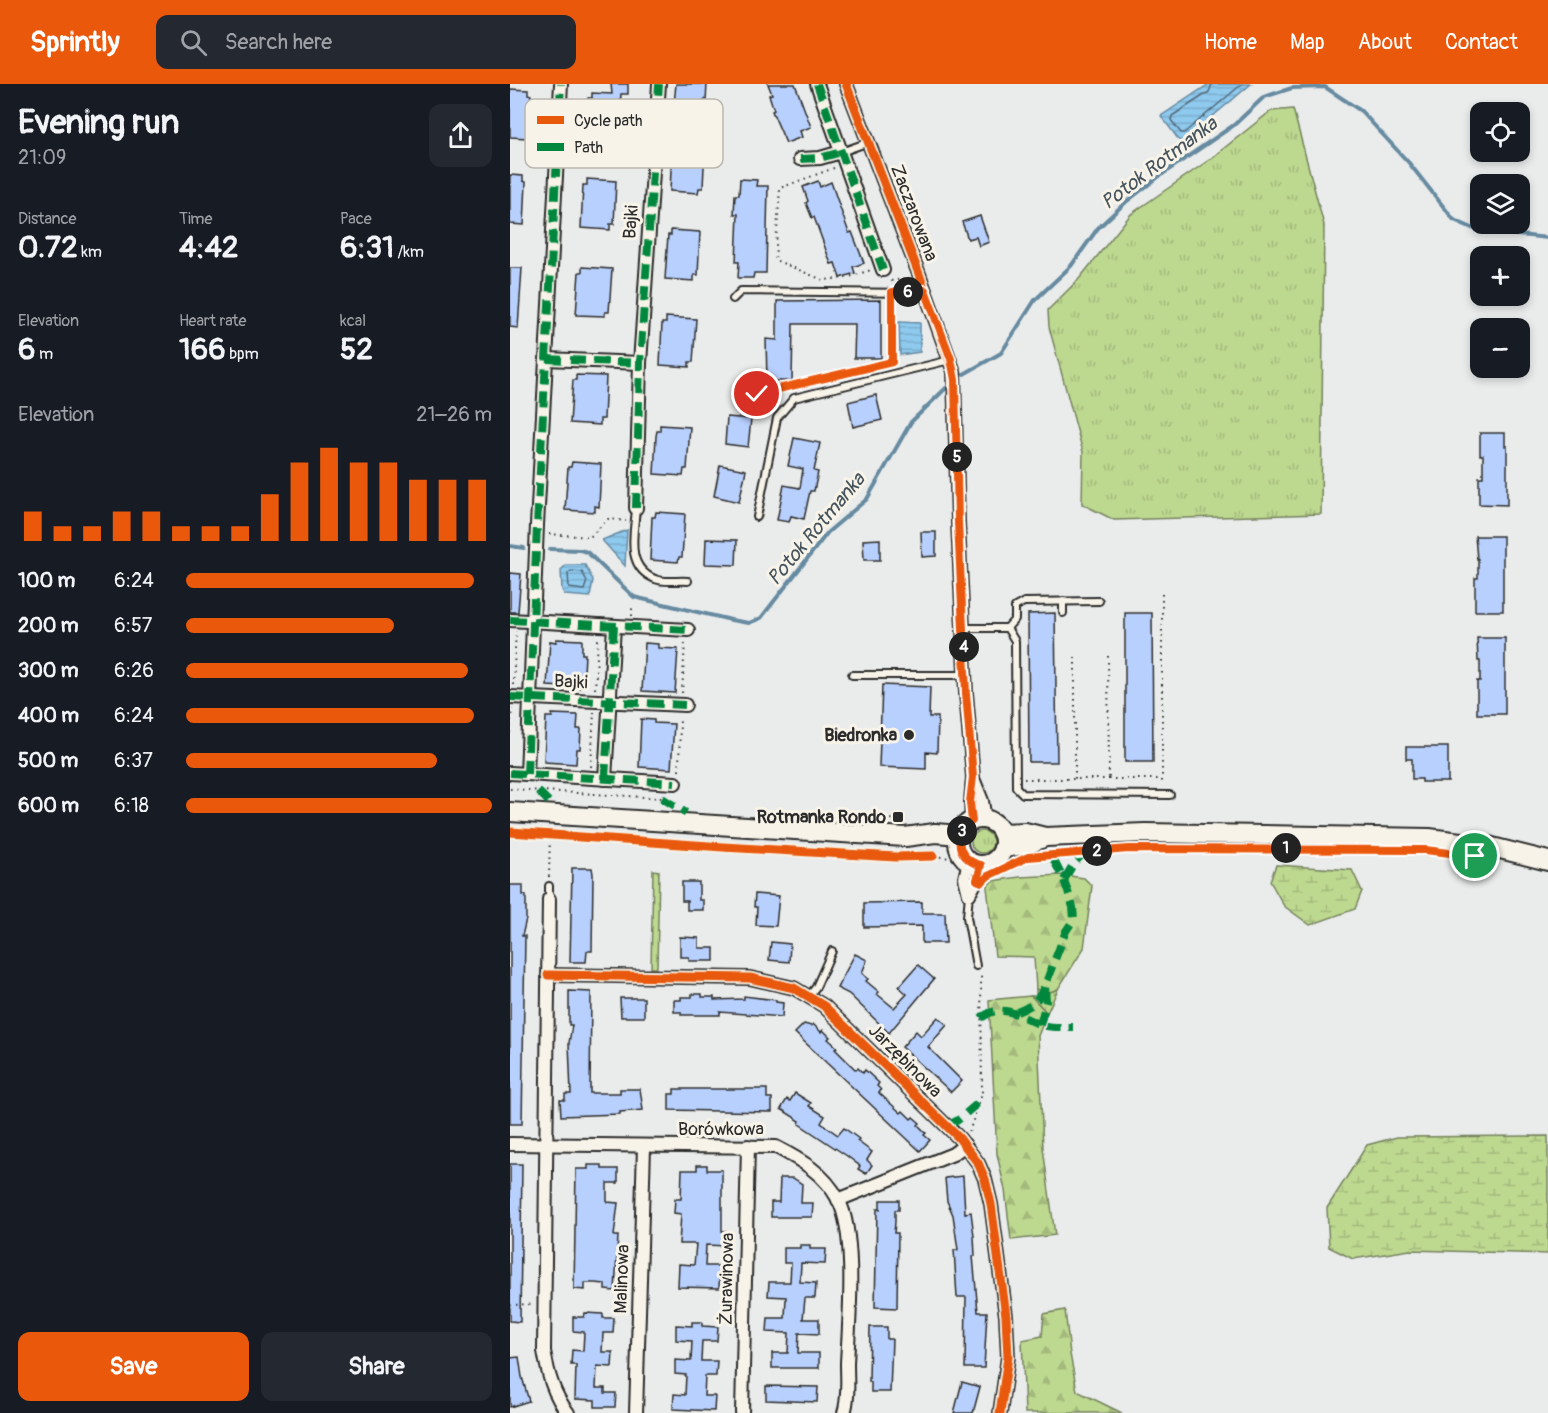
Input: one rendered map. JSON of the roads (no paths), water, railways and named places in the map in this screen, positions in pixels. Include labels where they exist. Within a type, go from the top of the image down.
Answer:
[{"type":"main road","points":[[510,812],[905,837],[935,833],[995,860],[1003,840]]},
{"type":"main road","points":[[971,851],[992,822],[1003,840],[1027,845],[1045,837],[1145,833],[1383,836],[1460,842],[1548,861]]},
{"type":"street","name":"Bajki","points":[[560,99],[561,84]]},
{"type":"street","name":"Bajki","points":[[658,99],[659,84]]},
{"type":"street","points":[[817,84],[880,269]]},
{"type":"street","name":"Zaczarowana","points":[[846,84],[951,359],[955,380],[958,522],[965,675],[973,777],[982,801],[971,851]]},
{"type":"street","points":[[800,159],[820,158],[841,152]]},
{"type":"street","name":"Bajki","points":[[527,774],[557,168]]},
{"type":"street","name":"Bajki","points":[[636,508],[640,363],[653,168]]},
{"type":"street","points":[[547,359],[640,363]]},
{"type":"street","points":[[514,620],[688,630]]},
{"type":"street","name":"Bajki","points":[[605,779],[614,626]]},
{"type":"street","name":"Bajki","points":[[511,697],[610,701]]},
{"type":"street","points":[[610,701],[685,705]]},
{"type":"street","points":[[510,773],[669,783]]},
{"type":"street","points":[[969,894],[971,851]]},
{"type":"street","points":[[549,899],[544,1351],[554,1391],[568,1413]]},
{"type":"street","name":"Jarzębinowa","points":[[548,975],[750,978],[780,983],[809,996],[834,1015],[965,1145],[978,1163],[985,1179],[991,1203],[1006,1316],[1008,1357],[1000,1413]]},
{"type":"street","name":"Borówkowa","points":[[510,1144],[776,1147],[812,1167],[838,1200],[845,1217],[849,1252],[849,1323],[844,1413]]},
{"type":"street","points":[[838,1200],[953,1154],[965,1145]]},
{"type":"street","name":"Żurawinowa","points":[[741,1413],[747,1146]]},
{"type":"street","name":"Malinowa","points":[[636,1413],[644,1147]]},
{"type":"lane","points":[[841,152],[869,142]]},
{"type":"lane","points":[[733,299],[741,291],[915,292],[925,290]]},
{"type":"lane","points":[[757,517],[777,418],[794,398],[951,359]]},
{"type":"lane","points":[[636,508],[633,554],[638,566],[656,580],[688,581]]},
{"type":"lane","points":[[1063,601],[1063,613]]},
{"type":"lane","points":[[1007,628],[1015,618],[1016,607],[1024,602],[1099,601]]},
{"type":"lane","points":[[963,628],[1007,628]]},
{"type":"lane","points":[[1007,628],[1016,641],[1016,787],[1023,794],[1166,795]]},
{"type":"lane","points":[[852,675],[965,675]]},
{"type":"lane","points":[[549,886],[549,899]]},
{"type":"lane","points":[[969,894],[968,918],[978,968]]},
{"type":"lane","points":[[809,996],[816,987],[832,951]]},
{"type":"water","points":[[1209,84],[1251,84],[1181,143],[1161,116]]},
{"type":"water","points":[[899,322],[920,323],[920,352],[900,355]]},
{"type":"water","points":[[627,530],[625,566],[602,540]]},
{"type":"water","points":[[566,565],[585,565],[593,580],[590,597],[565,595],[562,590],[561,570]]},
{"type":"waterway","name":"Potok Rotmanka","points":[[964,374],[1001,353],[1035,300],[1071,266],[1098,228],[1126,202],[1234,125],[1264,97],[1292,88],[1325,87],[1361,111],[1409,163],[1454,220],[1479,231],[1548,238]]},
{"type":"waterway","name":"Potok Rotmanka","points":[[550,549],[587,552],[634,597],[749,623],[761,618],[828,532],[867,499],[911,422],[946,388]]},
{"type":"waterway","name":"Potok Rotmanka","points":[[510,546],[524,548]]},
{"type":"place","name":"Biedronka","points":[[909,735]]},
{"type":"place","name":"Rotmanka Rondo","points":[[898,817]]}]
